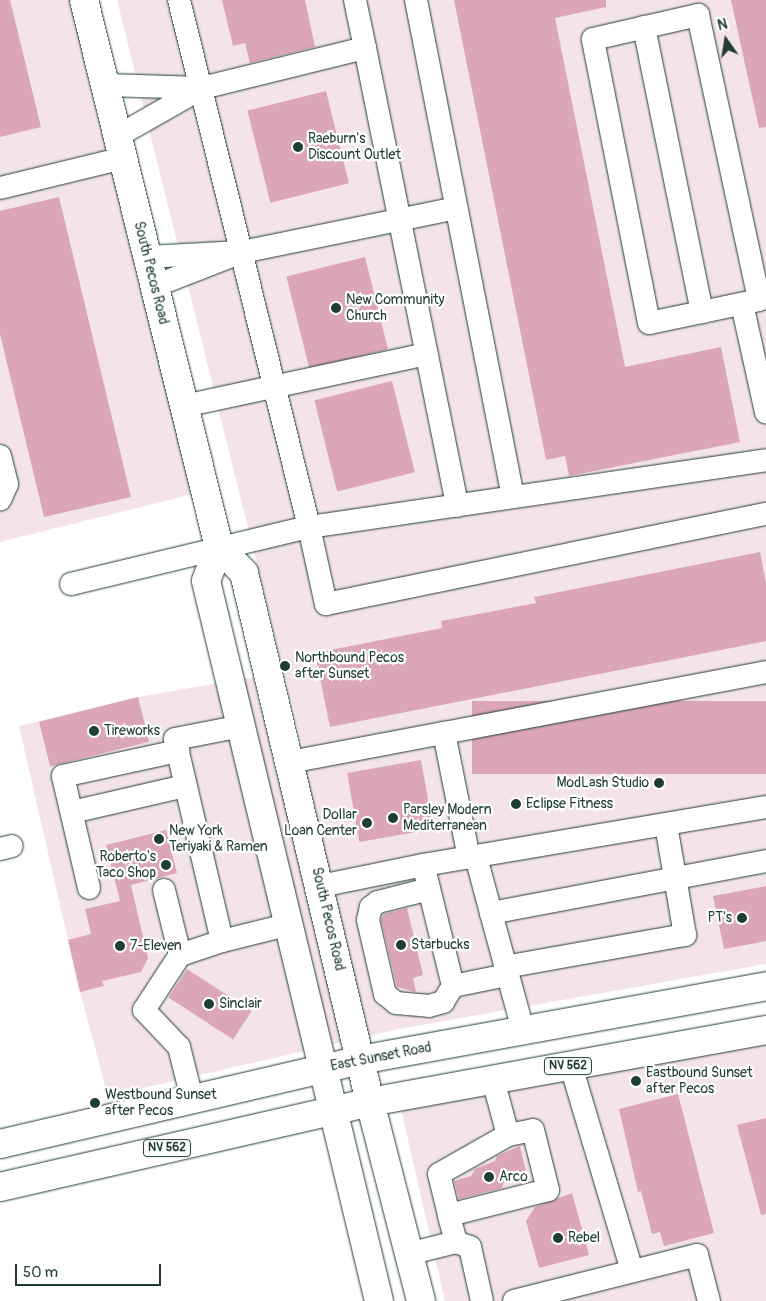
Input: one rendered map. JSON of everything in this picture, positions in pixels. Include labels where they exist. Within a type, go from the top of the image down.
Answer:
[{"type":"main road","name":"South Pecos Road","points":[[84,0],[219,547],[244,573],[370,1102],[421,1301]]},
{"type":"main road","points":[[219,547],[206,582],[290,924],[379,1301]]},
{"type":"main road","name":"East Sunset Road","points":[[0,1144],[360,1060],[766,986]]},
{"type":"main road","points":[[754,1032],[750,1023],[766,1014]]},
{"type":"main road","name":"NV 562","points":[[0,1187],[370,1102],[754,1032]]},
{"type":"lane","points":[[179,0],[275,387],[326,604],[766,514]]},
{"type":"lane","points":[[355,0],[457,506]]},
{"type":"lane","points":[[416,0],[513,497]]},
{"type":"lane","points":[[756,303],[649,323],[594,39],[644,27],[697,8],[756,303],[766,412]]},
{"type":"lane","points":[[644,27],[702,312]]},
{"type":"lane","points":[[105,85],[202,88],[364,48]]},
{"type":"lane","points":[[0,188],[120,147],[202,88]]},
{"type":"lane","points":[[154,286],[242,252],[399,218],[456,208]]},
{"type":"lane","points":[[147,256],[242,252]]},
{"type":"lane","points":[[184,406],[426,354]]},
{"type":"lane","points":[[0,456],[7,484],[0,500]]},
{"type":"lane","points":[[71,584],[219,547],[309,527],[766,460]]},
{"type":"lane","points":[[290,762],[766,672]]},
{"type":"lane","points":[[222,941],[185,786],[176,739],[242,726]]},
{"type":"lane","points":[[444,733],[473,858],[491,913],[523,1030]]},
{"type":"lane","points":[[89,888],[63,776],[178,751]]},
{"type":"lane","points":[[72,812],[185,786]]},
{"type":"lane","points":[[320,886],[424,865],[766,807]]},
{"type":"lane","points":[[429,889],[378,902],[372,907],[368,920],[385,994],[396,1003],[429,1006],[443,1002],[453,986],[506,971],[685,935],[666,825]]},
{"type":"lane","points":[[491,913],[766,861]]},
{"type":"lane","points":[[424,865],[453,986]]},
{"type":"lane","points":[[164,890],[180,955]]},
{"type":"lane","points":[[192,1099],[180,1047],[144,1010],[180,955],[222,941],[290,924]]},
{"type":"lane","points":[[571,1066],[632,1272]]},
{"type":"lane","points":[[493,1080],[508,1136]]},
{"type":"lane","points":[[449,1215],[548,1190],[533,1130],[508,1136],[439,1174],[449,1215],[456,1242]]},
{"type":"lane","points":[[408,1254],[456,1242],[470,1247],[482,1301]]},
{"type":"lane","points":[[514,1301],[697,1255],[709,1301]]},
{"type":"shaded area","points":[[0,0],[84,0],[205,491],[0,542]]},
{"type":"shaded area","points":[[117,0],[766,0],[766,964],[399,1029],[108,1096],[80,992],[19,726],[138,697],[253,677],[277,776],[308,770]]},
{"type":"shaded area","points":[[766,1042],[766,1301],[445,1301],[400,1105]]},
{"type":"building","points":[[0,0],[10,0],[41,127],[0,137]]},
{"type":"building","points":[[222,0],[305,0],[315,47],[250,63],[245,43],[233,46]]},
{"type":"building","points":[[454,0],[606,0],[606,7],[555,18],[625,367],[721,347],[740,442],[569,476],[565,456],[546,460]]},
{"type":"building","points":[[731,0],[766,0],[766,127],[759,128]]},
{"type":"building","name":"Raeburn's Discount Outlet","points":[[326,91],[349,183],[270,203],[247,111]]},
{"type":"building","points":[[59,197],[131,497],[44,517],[0,334],[0,211]]},
{"type":"building","name":"New Community Church","points":[[365,257],[388,349],[309,369],[286,277]]},
{"type":"building","points":[[392,381],[415,472],[337,492],[314,400]]},
{"type":"building","points":[[760,552],[766,583],[766,641],[330,727],[315,653],[442,628],[441,621],[536,603],[534,597]]},
{"type":"building","name":"Tireworks","points":[[138,697],[149,742],[50,766],[39,722]]},
{"type":"building","points":[[472,701],[766,701],[766,774],[472,774]]},
{"type":"building","points":[[421,760],[433,829],[359,842],[347,773]]},
{"type":"building","points":[[166,830],[177,873],[131,885],[148,958],[141,972],[102,981],[104,986],[80,992],[68,940],[91,934],[85,909],[120,901],[106,845]]},
{"type":"building","name":"PT's","points":[[766,886],[766,941],[724,949],[713,896]]},
{"type":"building","name":"Starbucks","points":[[407,908],[423,975],[413,978],[416,992],[397,987],[381,920],[384,914]]},
{"type":"building","name":"Sinclair","points":[[187,969],[252,1011],[233,1039],[168,998]]},
{"type":"building","points":[[678,1094],[714,1233],[664,1246],[660,1232],[652,1234],[641,1191],[638,1192],[619,1109]]},
{"type":"building","points":[[766,1118],[766,1214],[761,1215],[737,1125]]},
{"type":"building","name":"Arco","points":[[520,1146],[526,1172],[506,1177],[502,1188],[459,1199],[454,1181],[471,1176],[475,1169],[495,1161],[497,1156]]},
{"type":"building","name":"Rebel","points":[[572,1193],[589,1255],[539,1268],[526,1221],[535,1207]]},
{"type":"place","name":"Raeburn's Discount Outlet","points":[[298,147]]},
{"type":"place","name":"New Community Church","points":[[336,308]]},
{"type":"place","name":"Northbound Pecos after Sunset","points":[[285,666]]},
{"type":"place","name":"Tireworks","points":[[94,731]]},
{"type":"place","name":"ModLash Studio","points":[[659,783]]},
{"type":"place","name":"Eclipse Fitness","points":[[516,804]]},
{"type":"place","name":"Parsley Modern Mediterranean","points":[[393,818]]},
{"type":"place","name":"Dollar Loan Center","points":[[367,823]]},
{"type":"place","name":"New York Teriyaki & Ramen","points":[[159,839]]},
{"type":"place","name":"Roberto's Taco Shop","points":[[166,865]]},
{"type":"place","name":"PT's","points":[[742,918]]},
{"type":"place","name":"Starbucks","points":[[401,945]]},
{"type":"place","name":"7-Eleven","points":[[120,946]]},
{"type":"place","name":"Sinclair","points":[[209,1004]]},
{"type":"place","name":"Eastbound Sunset after Pecos","points":[[636,1081]]},
{"type":"place","name":"Westbound Sunset after Pecos","points":[[95,1103]]},
{"type":"place","name":"Arco","points":[[489,1177]]},
{"type":"place","name":"Rebel","points":[[558,1238]]}]
